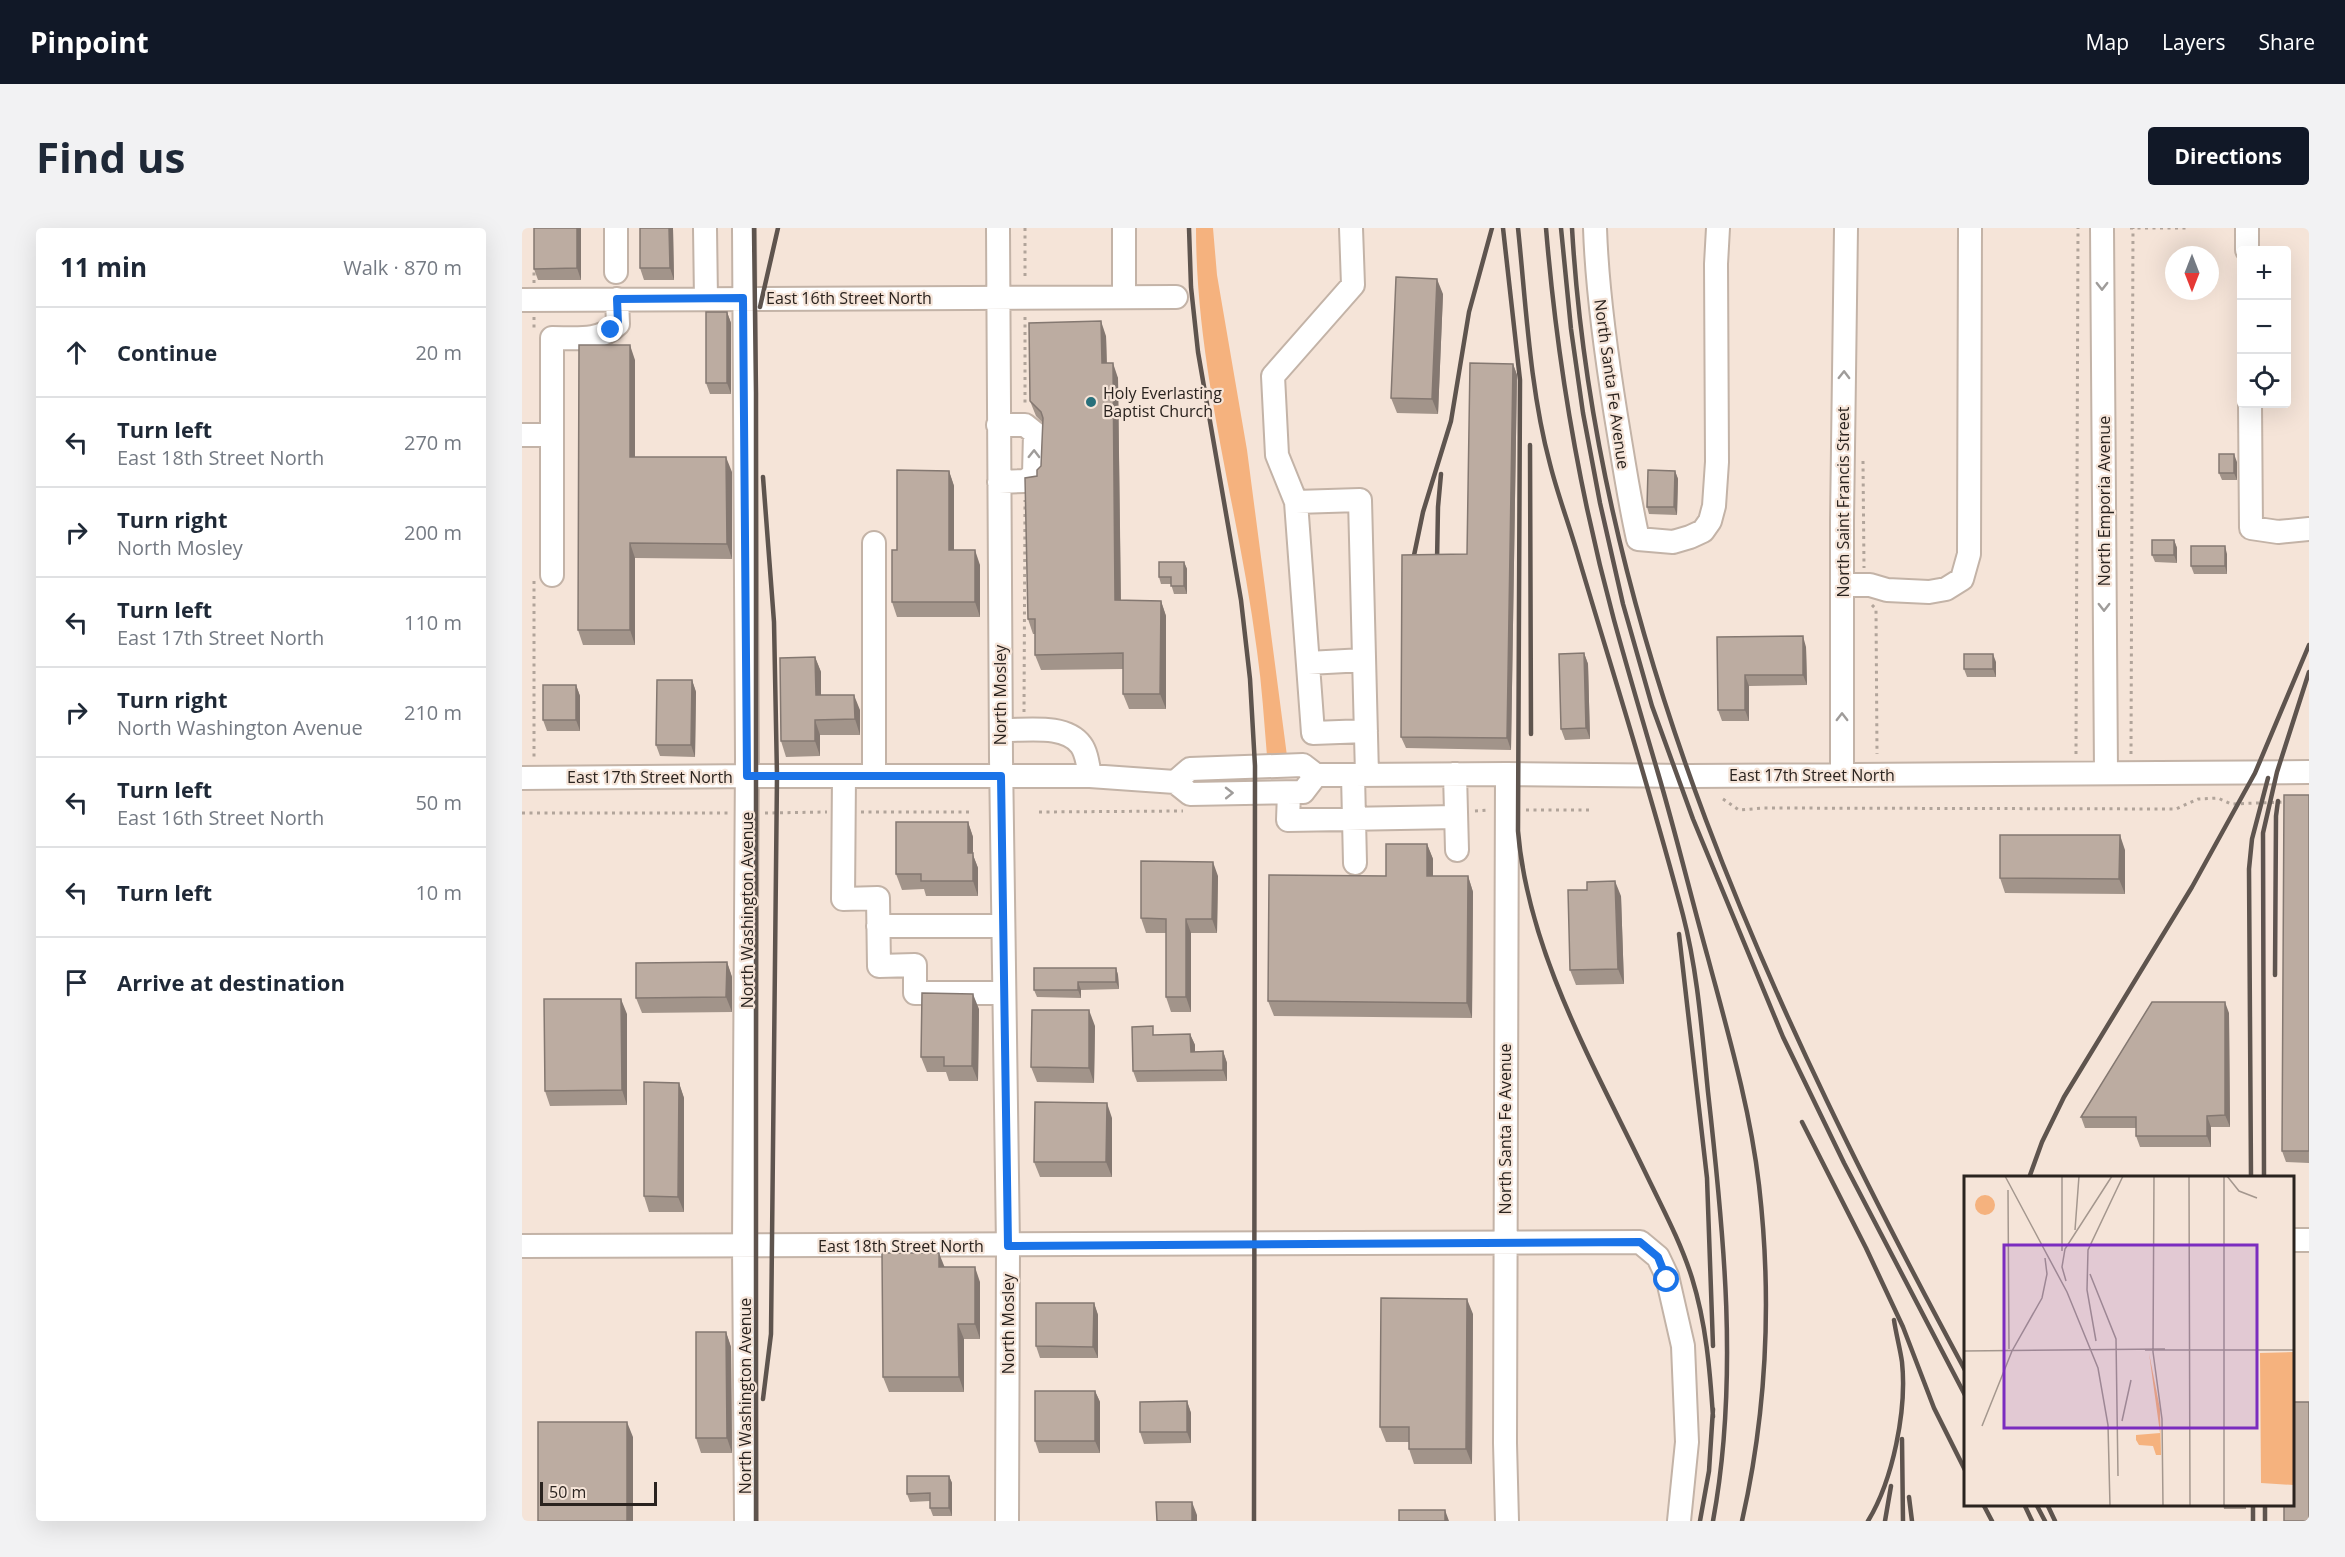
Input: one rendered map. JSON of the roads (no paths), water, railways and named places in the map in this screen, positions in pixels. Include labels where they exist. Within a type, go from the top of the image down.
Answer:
[{"type":"street","points":[[616,228],[616,272]]},
{"type":"street","points":[[705,228],[706,299]]},
{"type":"street","name":"North Washington Avenue","points":[[744,228],[747,776],[744,1246],[746,1521]]},
{"type":"street","name":"North Mosley","points":[[998,228],[1001,776],[1008,1246],[1007,1521]]},
{"type":"street","points":[[1124,228],[1124,297]]},
{"type":"street","points":[[1351,228],[1353,285],[1273,376],[1276,455],[1296,502],[1313,733],[1366,731]]},
{"type":"street","name":"North Santa Fe Avenue","points":[[1595,228],[1597,277],[1606,356],[1630,505],[1638,539],[1673,542],[1703,531],[1710,521],[1714,506],[1717,462],[1716,264],[1718,228]]},
{"type":"street","name":"North Saint Francis Street","points":[[1842,775],[1853,585],[1846,228]]},
{"type":"street","points":[[1853,585],[1887,590],[1929,592],[1946,589],[1962,579],[1969,554],[1970,228]]},
{"type":"street","name":"North Emporia Avenue","points":[[2102,228],[2106,773]]},
{"type":"street","points":[[2247,228],[2247,246]]},
{"type":"street","name":"East 16th Street North","points":[[522,300],[1176,297]]},
{"type":"street","points":[[552,575],[552,338],[594,338],[611,330],[618,324],[617,299]]},
{"type":"street","points":[[2250,408],[2251,528],[2278,532],[2309,529]]},
{"type":"street","points":[[998,425],[1025,425],[1035,434],[1034,475],[1025,481],[999,482]]},
{"type":"street","points":[[522,435],[552,435]]},
{"type":"street","points":[[1296,502],[1360,500],[1366,731],[1354,819],[1355,863]]},
{"type":"street","points":[[874,543],[874,776]]},
{"type":"street","points":[[1308,663],[1364,660]]},
{"type":"street","points":[[1001,730],[1059,731],[1072,736],[1082,746],[1090,776]]},
{"type":"street","name":"East 17th Street North","points":[[1175,782],[1190,769],[1303,765],[1316,775],[1678,776],[2309,772]]},
{"type":"street","points":[[1455,774],[1456,850]]},
{"type":"street","name":"North Santa Fe Avenue","points":[[1507,774],[1505,1244],[1507,1521]]},
{"type":"street","name":"East 17th Street North","points":[[522,778],[1090,776],[1175,782],[1190,794],[1303,792],[1316,775]]},
{"type":"street","points":[[844,776],[843,899],[878,898],[879,966],[915,965]]},
{"type":"street","points":[[1289,793],[1288,820],[1456,817]]},
{"type":"street","points":[[878,926],[1003,926]]},
{"type":"street","points":[[914,926],[915,993],[1004,993]]},
{"type":"street","name":"East 18th Street North","points":[[522,1246],[1640,1242],[1658,1257],[1666,1276],[1683,1346],[1687,1442],[1681,1511],[1678,1521]]},
{"type":"railway","points":[[754,228],[756,1521]]},
{"type":"railway","points":[[760,307],[778,228]]},
{"type":"railway","points":[[1189,228],[1191,287],[1198,352],[1241,600],[1250,679],[1255,766],[1254,1521]]},
{"type":"railway","points":[[1412,565],[1423,512],[1451,421],[1469,312],[1492,228]]},
{"type":"railway","points":[[1503,228],[1520,380],[1518,831],[1524,876],[1535,921],[1567,1009],[1688,1265],[1704,1329],[1713,1417]]},
{"type":"railway","points":[[1518,228],[1530,347],[1543,436],[1659,826],[1683,915],[1696,981],[1719,1199],[1726,1307],[1725,1414],[1721,1468],[1713,1521]]},
{"type":"railway","points":[[1546,228],[1563,376],[1580,474],[1601,572],[1731,1042],[1755,1156],[1763,1227],[1765,1354],[1757,1438],[1742,1521]]},
{"type":"railway","points":[[1561,228],[1571,329],[1583,413],[1600,503],[1623,604],[1652,706],[1693,819],[1783,1037],[1844,1163],[1964,1393]]},
{"type":"railway","points":[[1572,228],[1588,380],[1617,530],[1657,676],[1706,820],[1763,962],[1827,1101],[1964,1368]]},
{"type":"railway","points":[[1530,445],[1531,734]]},
{"type":"railway","points":[[1437,562],[1441,474]]},
{"type":"railway","points":[[763,477],[774,622],[777,776],[771,1334],[763,1399]]},
{"type":"railway","points":[[2030,1176],[2042,1142],[2064,1097],[2192,887],[2255,773],[2309,645]]},
{"type":"railway","points":[[2264,1176],[2263,833],[2277,772],[2309,672]]},
{"type":"railway","points":[[2251,1176],[2249,869],[2252,839],[2268,778]]},
{"type":"railway","points":[[2275,975],[2278,801]]},
{"type":"railway","points":[[1679,934],[1707,1178],[1713,1346]]},
{"type":"railway","points":[[1802,1122],[1903,1327],[1934,1408],[1964,1468]]},
{"type":"railway","points":[[1868,1521],[1885,1486],[1900,1423],[1902,1362],[1894,1320]]},
{"type":"railway","points":[[1700,1521],[1709,1471],[1713,1409]]},
{"type":"railway","points":[[1902,1439],[1903,1521]]},
{"type":"railway","points":[[1885,1521],[1891,1486]]},
{"type":"railway","points":[[1909,1497],[1912,1521]]},
{"type":"railway","points":[[1984,1506],[1992,1521]]},
{"type":"railway","points":[[2025,1506],[2032,1521]]},
{"type":"railway","points":[[2037,1506],[2045,1521]]},
{"type":"railway","points":[[2048,1506],[2055,1521]]},
{"type":"railway","points":[[2253,1506],[2253,1521]]},
{"type":"railway","points":[[2265,1506],[2265,1521]]},
{"type":"place","name":"Holy Everlasting Baptist Church","points":[[1091,402]]}]
